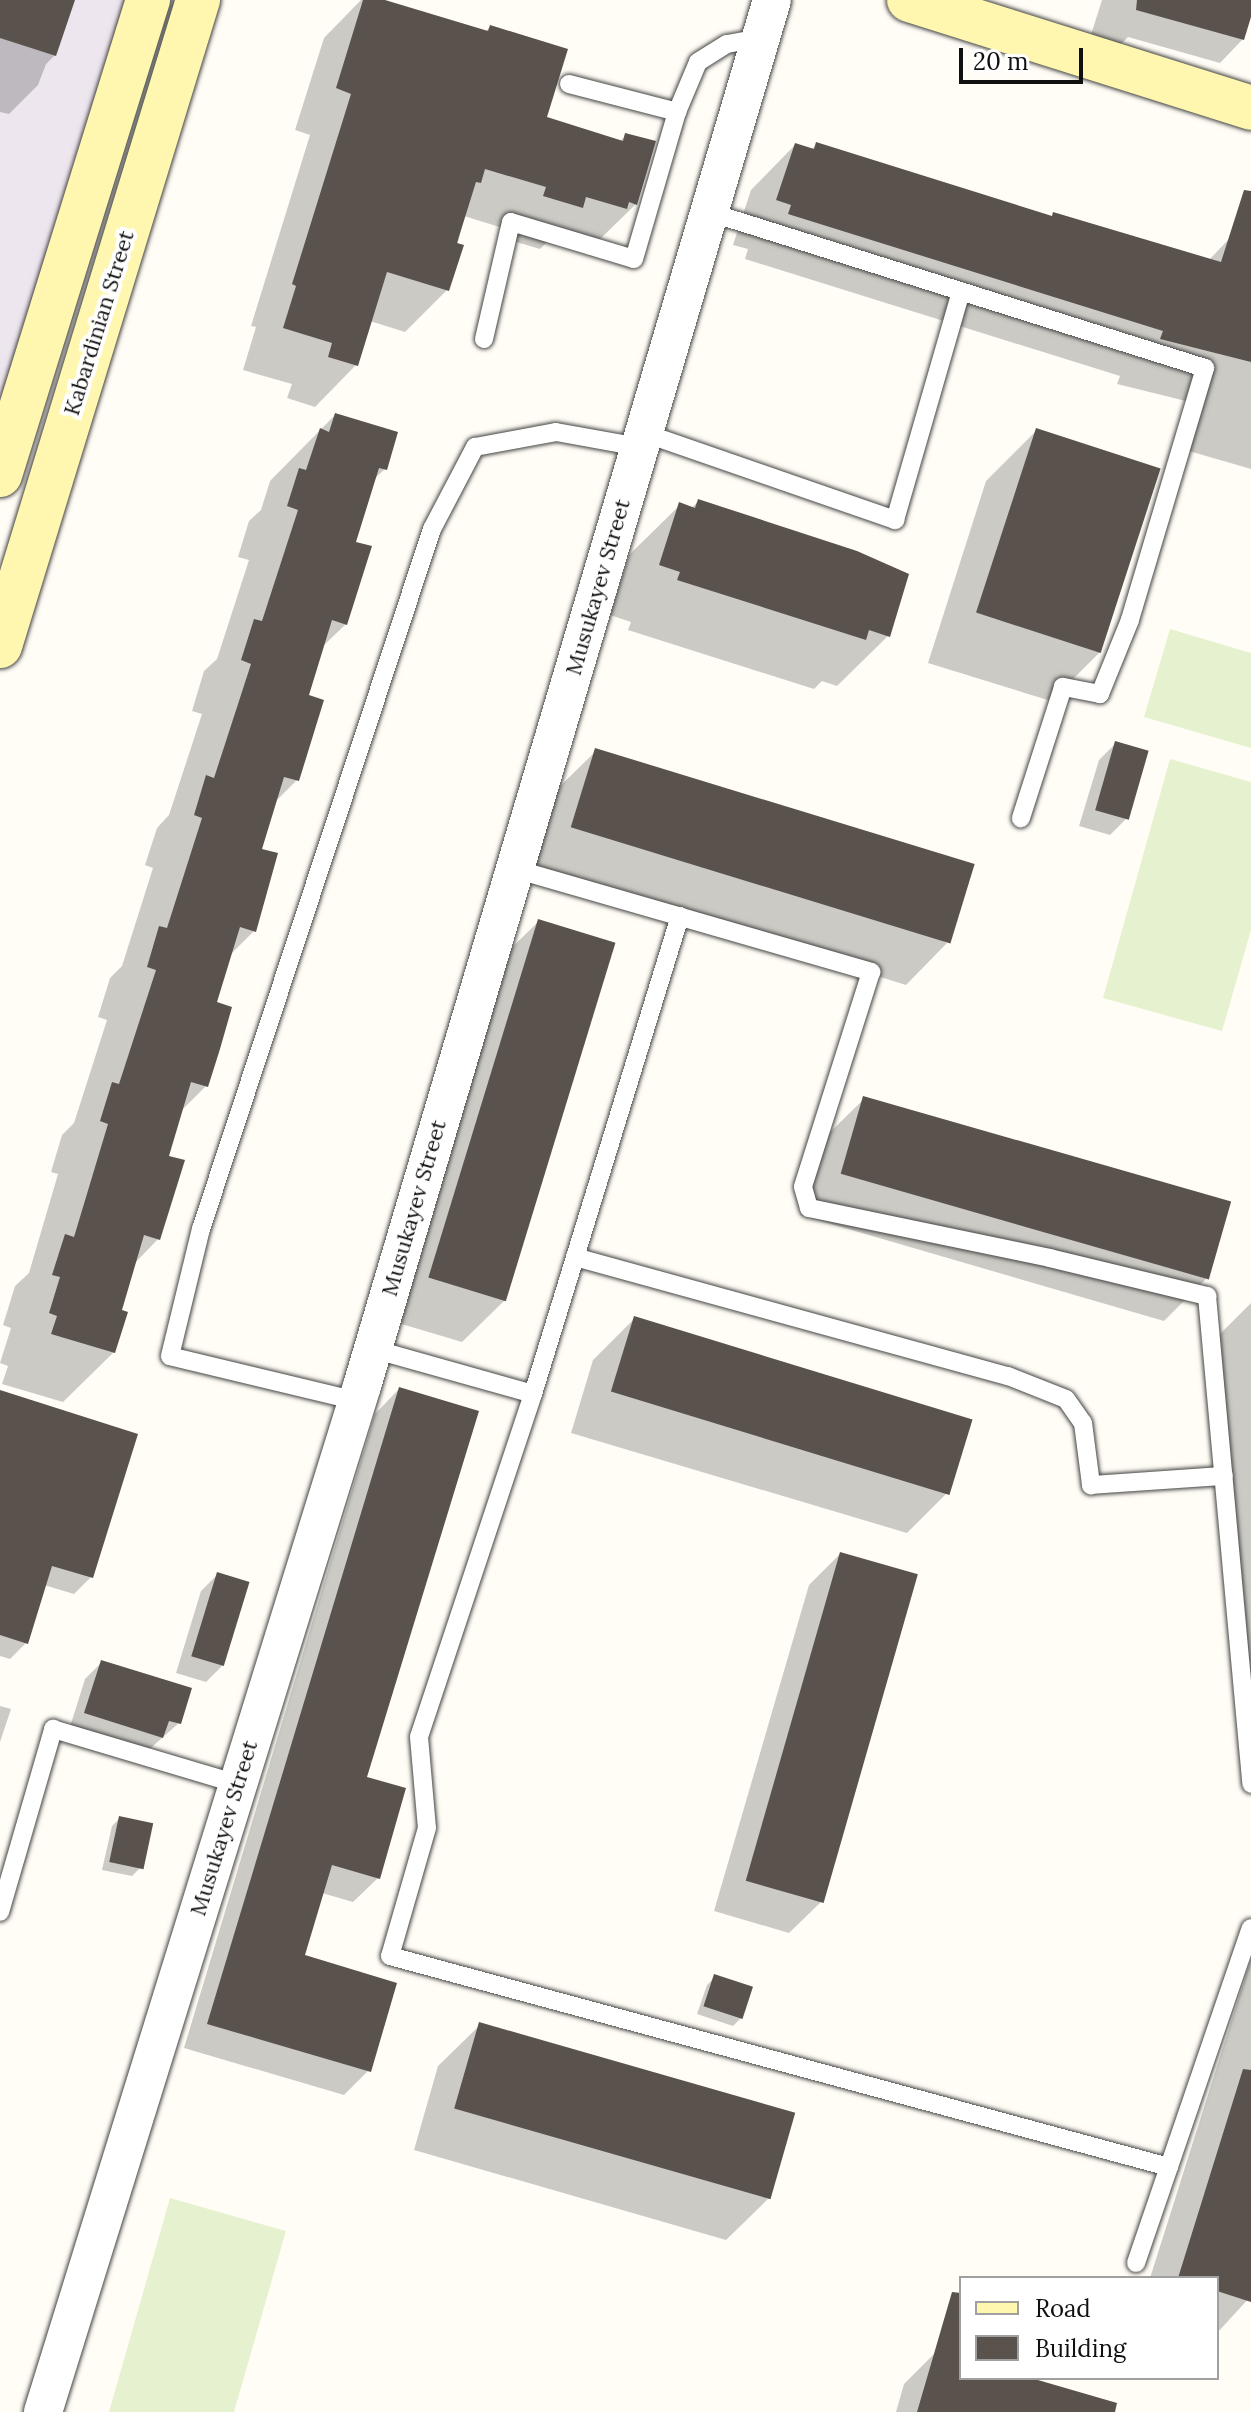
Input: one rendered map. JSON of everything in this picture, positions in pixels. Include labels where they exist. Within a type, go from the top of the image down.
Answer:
[{"type":"main road","points":[[0,475],[148,0]]},
{"type":"main road","name":"Kabardinian Street","points":[[0,646],[198,0]]},
{"type":"main road","points":[[909,0],[1251,108]]},
{"type":"street","name":"Musukayev Street","points":[[43,2412],[373,1349],[772,0]]},
{"type":"lane","points":[[484,339],[511,222],[634,259],[677,112],[698,62],[727,44],[761,38]]},
{"type":"lane","points":[[569,84],[677,112]]},
{"type":"lane","points":[[709,212],[1205,368],[1130,620],[1100,694],[1063,687],[1021,818]]},
{"type":"lane","points":[[357,1401],[170,1356],[201,1229],[432,529],[475,447],[556,432],[642,440],[895,520],[961,291]]},
{"type":"lane","points":[[515,869],[871,972],[803,1187],[809,1208],[1050,1258],[1207,1296],[1251,1784]]},
{"type":"lane","points":[[680,916],[533,1394],[419,1737],[427,1828],[390,1956],[1169,2167]]},
{"type":"lane","points":[[575,1257],[1008,1376],[1066,1399],[1083,1423],[1091,1485],[1224,1476]]},
{"type":"lane","points":[[373,1349],[533,1394]]},
{"type":"lane","points":[[0,1912],[53,1729],[238,1784]]},
{"type":"lane","points":[[1136,2263],[1251,1928]]},
{"type":"shaded area","points":[[0,0],[148,0],[0,475]]},
{"type":"green space","points":[[1170,629],[1251,653],[1251,748],[1144,717]]},
{"type":"green space","points":[[1170,759],[1251,782],[1251,930],[1222,1031],[1103,998]]},
{"type":"green space","points":[[170,2198],[286,2231],[234,2412],[109,2412]]},
{"type":"building","points":[[0,0],[75,0],[56,56],[0,38]]},
{"type":"building","points":[[363,0],[385,0],[488,31],[490,25],[568,49],[547,117],[623,141],[625,133],[656,141],[637,205],[629,202],[627,209],[586,197],[583,208],[543,196],[546,187],[485,169],[481,183],[476,182],[457,243],[464,245],[449,291],[387,272],[358,366],[328,357],[332,343],[283,328],[296,286],[292,284],[351,94],[336,88]]},
{"type":"building","points":[[1137,0],[1251,0],[1251,17],[1244,40],[1136,10]]},
{"type":"building","points":[[816,142],[1052,216],[1053,212],[1221,262],[1244,190],[1251,191],[1251,362],[1160,339],[1163,331],[788,214],[791,205],[776,200],[795,143],[814,149]]},
{"type":"building","points":[[335,413],[398,432],[387,470],[379,468],[356,542],[372,546],[347,625],[332,620],[309,695],[324,700],[299,781],[284,777],[262,849],[278,853],[256,932],[240,927],[217,1002],[232,1007],[220,1049],[208,1087],[191,1082],[169,1156],[185,1160],[160,1240],[144,1235],[122,1310],[128,1312],[115,1353],[51,1334],[57,1316],[49,1313],[60,1277],[52,1275],[65,1234],[74,1237],[108,1124],[100,1121],[112,1082],[119,1084],[156,970],[147,967],[159,926],[167,928],[202,818],[194,815],[206,775],[214,778],[251,664],[241,660],[254,619],[262,621],[298,510],[287,506],[299,468],[306,470],[320,428],[329,432]]},
{"type":"building","points":[[1036,428],[1161,468],[1101,653],[976,613]]},
{"type":"building","points":[[698,499],[857,551],[909,574],[890,637],[869,630],[866,640],[677,580],[680,572],[659,565],[679,502],[695,508]]},
{"type":"building","points":[[1115,741],[1149,751],[1129,820],[1095,810]]},
{"type":"building","points":[[595,748],[975,864],[950,943],[571,827]]},
{"type":"building","points":[[538,919],[615,943],[506,1301],[428,1278]]},
{"type":"building","points":[[863,1096],[1231,1202],[1209,1279],[841,1174]]},
{"type":"building","points":[[634,1316],[973,1419],[949,1495],[611,1392]]},
{"type":"building","points":[[399,1387],[479,1411],[367,1777],[406,1788],[380,1879],[332,1865],[305,1955],[397,1983],[371,2072],[207,2024]]},
{"type":"building","points":[[0,1390],[138,1434],[93,1578],[52,1566],[28,1644],[0,1635]]},
{"type":"building","points":[[840,1552],[918,1574],[824,1903],[746,1881]]},
{"type":"building","points":[[217,1572],[250,1582],[224,1666],[191,1656]]},
{"type":"building","points":[[101,1660],[192,1688],[181,1724],[169,1721],[163,1738],[84,1713]]},
{"type":"building","points":[[119,1816],[153,1823],[143,1869],[109,1862]]},
{"type":"building","points":[[714,1974],[753,1987],[742,2019],[703,2006]]},
{"type":"building","points":[[479,2022],[795,2113],[770,2199],[454,2109]]},
{"type":"building","points":[[1243,2069],[1251,2070],[1251,2302],[1219,2292],[1219,2276],[1179,2276]]},
{"type":"building","points":[[952,2292],[959,2293],[959,2380],[1038,2380],[1117,2403],[1115,2412],[917,2412]]}]
